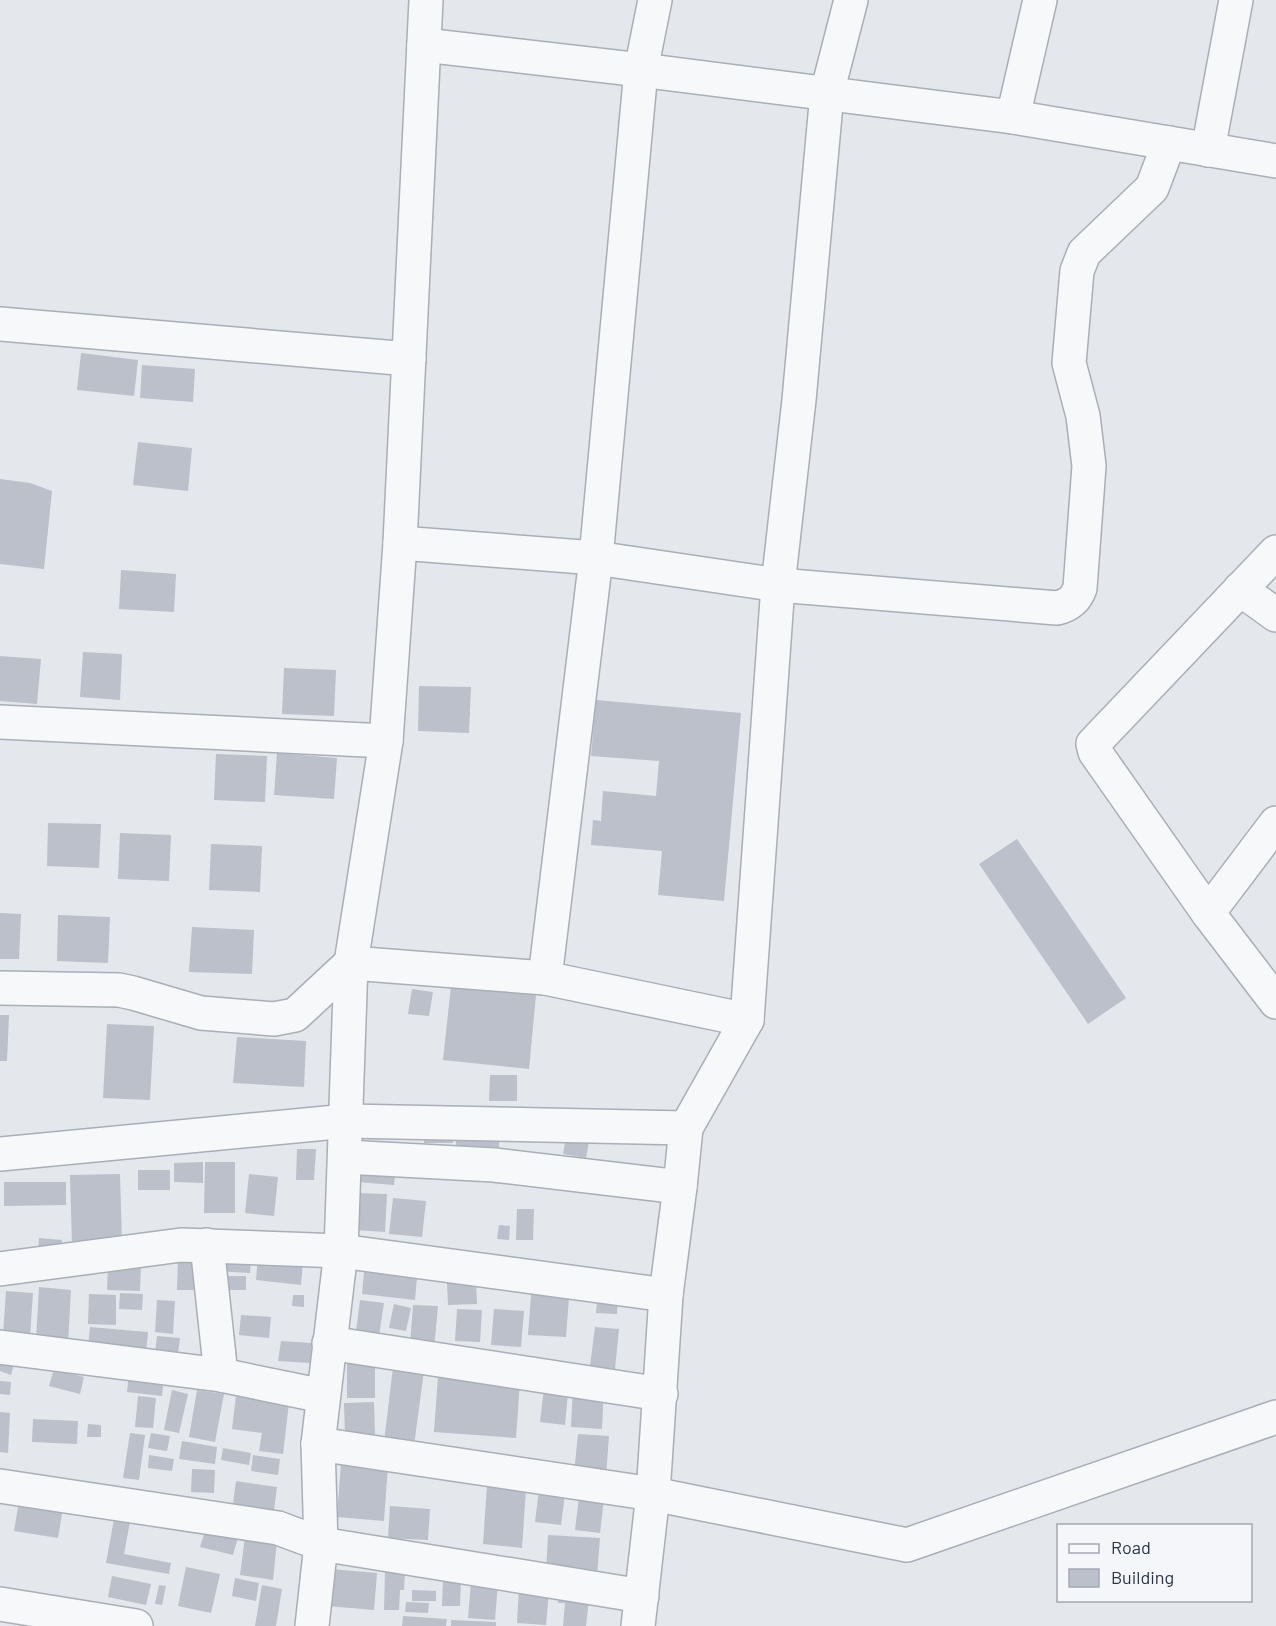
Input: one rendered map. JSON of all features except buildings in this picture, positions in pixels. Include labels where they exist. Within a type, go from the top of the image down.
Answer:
[{"type":"street","points":[[312,1626],[321,1544],[318,1444],[341,1251],[351,963],[386,741],[400,543],[426,0]]},
{"type":"street","points":[[545,978],[596,558],[641,70],[655,0]]},
{"type":"street","points":[[0,1486],[278,1528],[321,1544],[640,1611],[653,1494],[666,1295],[686,1128],[747,1020],[778,585],[800,400],[827,93],[851,0]]},
{"type":"street","points":[[1013,117],[1040,0]]},
{"type":"street","points":[[1208,150],[1236,0]]},
{"type":"street","points":[[424,45],[1013,117],[1276,161]]},
{"type":"street","points":[[400,543],[596,558],[778,585],[1057,608],[1071,602],[1078,595],[1080,588],[1089,466],[1083,416],[1069,363],[1077,271],[1084,253],[1152,188],[1169,143]]},
{"type":"street","points":[[0,324],[409,359]]},
{"type":"street","points":[[1276,552],[1093,744],[1095,752],[1208,913],[1276,1002]]},
{"type":"street","points":[[1240,589],[1276,615]]},
{"type":"street","points":[[0,722],[386,741]]},
{"type":"street","points":[[1208,913],[1276,823]]},
{"type":"street","points":[[0,988],[119,990],[201,1013],[274,1019],[295,1015],[351,963],[545,978],[747,1020]]},
{"type":"street","points":[[0,1154],[347,1121],[686,1128]]},
{"type":"street","points":[[345,1157],[494,1165],[680,1187]]},
{"type":"street","points":[[0,1269],[181,1245],[207,1245],[341,1251],[666,1295]]},
{"type":"street","points":[[207,1245],[221,1375]]},
{"type":"street","points":[[329,1343],[661,1394]]},
{"type":"street","points":[[0,1347],[221,1375],[323,1396]]},
{"type":"street","points":[[318,1444],[653,1494],[907,1545],[1276,1418]]},
{"type":"street","points":[[0,1604],[136,1626]]}]
